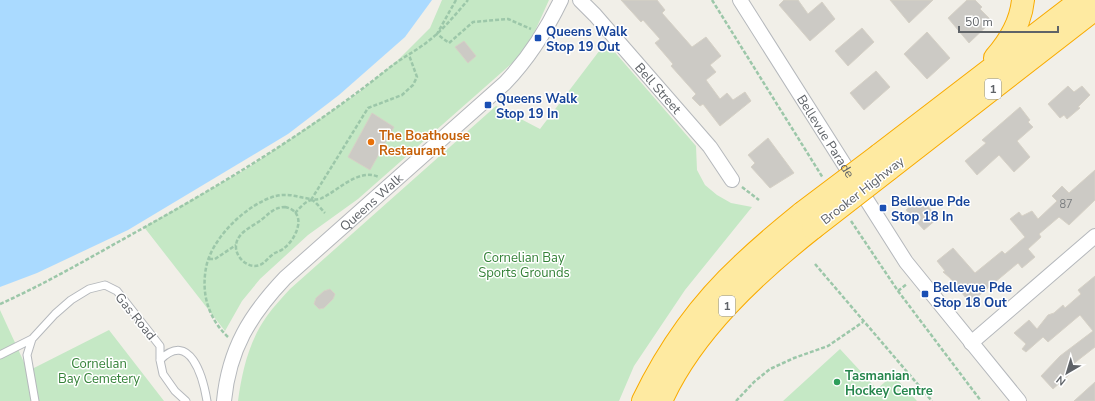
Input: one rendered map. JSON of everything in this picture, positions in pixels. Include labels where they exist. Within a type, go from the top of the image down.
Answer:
[{"type":"highway","points":[[959,94],[1000,52],[1012,35],[1019,17],[1023,0]]},
{"type":"highway","name":"Brooker Highway","points":[[884,162],[959,94],[1081,0]]},
{"type":"highway","name":"Brooker Highway","points":[[661,401],[688,356],[714,320],[775,258],[807,221],[884,162],[1095,10]]},
{"type":"highway","name":"1","points":[[643,401],[653,381],[680,338],[703,308],[740,266],[807,221]]},
{"type":"street","name":"Queens Walk","points":[[224,401],[230,366],[237,346],[254,314],[266,298],[285,278],[505,83],[522,64],[543,35],[561,0]]},
{"type":"street","name":"Bell Street","points":[[580,0],[595,15],[710,147],[732,180]]},
{"type":"street","name":"Bellevue Parade","points":[[740,0],[906,262],[1019,401]]},
{"type":"street","points":[[971,343],[1095,236]]},
{"type":"lane","name":"Gas Road","points":[[0,355],[32,339],[50,318],[71,300],[89,289],[105,285],[117,291],[160,346],[160,360],[163,374],[175,391],[186,401]]},
{"type":"lane","points":[[32,339],[27,355],[35,401]]},
{"type":"lane","points":[[160,360],[168,352],[176,349],[183,350],[191,356],[197,368],[208,401]]},
{"type":"path","points":[[437,34],[456,0]]},
{"type":"path","points":[[0,304],[49,282],[222,183],[292,138],[358,93],[398,60],[409,55],[437,34],[450,22],[468,0]]},
{"type":"path","points":[[712,0],[824,179]]},
{"type":"path","points":[[437,34],[448,43],[473,22],[501,18],[508,19],[543,35]]},
{"type":"path","points":[[295,213],[311,200],[368,108],[402,95],[413,85],[417,77],[409,55]]},
{"type":"path","points":[[237,346],[215,323],[208,306],[205,284],[206,267],[209,259],[216,245],[231,225],[256,205],[276,196],[288,195],[311,200],[320,199],[355,178],[365,176],[375,176],[392,183]]},
{"type":"path","points":[[732,180],[760,200]]},
{"type":"path","points":[[311,200],[325,213]]},
{"type":"path","points":[[209,259],[215,259],[236,245],[244,231],[273,210],[285,207],[298,216],[299,223],[294,237],[283,249],[273,254],[262,264],[252,266],[245,263],[237,254],[236,245]]},
{"type":"path","points":[[849,217],[898,291],[981,401]]},
{"type":"path","points":[[815,264],[862,322],[932,401]]},
{"type":"path","points":[[736,401],[754,382],[770,369],[794,358],[828,346],[862,322]]},
{"type":"green space","points":[[442,0],[549,0],[526,51],[358,199],[308,235],[260,279],[242,301],[225,331],[144,227],[246,169],[358,93],[398,60],[430,28]]},
{"type":"green space","name":"Cornelian Bay Sports Grounds","points":[[606,42],[696,146],[697,170],[705,185],[717,195],[731,203],[752,207],[685,290],[634,366],[619,401],[238,401],[244,368],[255,336],[270,312],[290,289],[496,106],[540,129]]},
{"type":"green space","name":"Cornelian Bay Cemetery","points":[[0,310],[28,371],[109,330],[164,401],[0,401]]},
{"type":"green space","name":"Tasmanian Hockey Centre","points":[[840,349],[877,389],[893,375],[917,401],[783,401]]},
{"type":"water","points":[[0,0],[432,0],[405,37],[339,95],[288,134],[128,230],[37,273],[0,287]]},
{"type":"building","points":[[621,0],[657,0],[665,10],[662,13],[692,47],[706,37],[721,56],[710,65],[716,72],[706,80],[720,99],[727,93],[733,100],[745,92],[751,101],[720,126],[703,104],[700,106],[692,98],[696,94],[671,66],[673,64],[655,43],[660,39],[643,20],[641,22]]},
{"type":"building","points":[[784,0],[798,0],[808,14],[822,2],[835,19],[810,41],[779,5]]},
{"type":"building","points":[[890,0],[933,0],[909,23]]},
{"type":"building","points":[[967,0],[975,0],[982,7],[980,9],[992,21],[969,43],[948,18]]},
{"type":"building","points":[[862,28],[874,42],[848,66],[835,51]]},
{"type":"building","points":[[927,32],[950,58],[927,79],[904,54]]},
{"type":"building","points":[[464,41],[476,56],[468,63],[455,47]]},
{"type":"building","points":[[876,71],[890,87],[864,110],[850,93]]},
{"type":"building","points":[[1068,86],[1074,92],[1082,86],[1090,95],[1078,107],[1080,108],[1067,119],[1064,115],[1060,118],[1048,104]]},
{"type":"building","points":[[1020,107],[1030,120],[1028,122],[1033,127],[1017,141],[1030,157],[1014,172],[999,155],[977,175],[965,161],[986,143],[982,140]]},
{"type":"building","name":"The Boathouse Restaurant","points":[[372,113],[394,127],[370,170],[348,157]]},
{"type":"building","points":[[768,138],[794,173],[770,188],[751,167],[755,163],[748,155]]},
{"type":"building","points":[[1095,170],[1095,200],[1069,225],[1059,217],[1039,234],[1041,237],[1028,249],[1035,257],[1022,268],[1018,263],[970,303],[950,278],[943,272],[945,271],[937,261],[953,248],[975,273],[1002,251],[1005,254],[1025,237],[1010,219],[1019,212],[1022,216],[1032,211],[1038,219],[1057,201],[1052,196],[1062,186],[1069,193]]},
{"type":"building","points":[[920,197],[938,218],[924,230],[906,210]]},
{"type":"building","points":[[1095,276],[1095,347],[1068,368],[1072,372],[1053,389],[1041,376],[1060,356],[1093,331],[1080,315],[1048,342],[1043,337],[1026,352],[1022,349],[1026,344],[1014,333],[1029,320],[1037,329],[1048,315],[1054,313],[1063,305],[1065,308],[1081,294],[1078,290]]},
{"type":"building","points":[[330,289],[335,294],[333,299],[324,308],[319,309],[314,304],[316,298],[324,291]]},
{"type":"building","points":[[1095,382],[1095,401],[1074,401]]},
{"type":"place","name":"Queens Walk Stop 19 Out","points":[[538,38]]},
{"type":"place","name":"Queens Walk Stop 19 In","points":[[488,105]]},
{"type":"place","name":"The Boathouse Restaurant","points":[[371,142]]},
{"type":"place","name":"Bellevue Pde Stop 18 In","points":[[883,208]]},
{"type":"place","name":"Bellevue Pde Stop 18 Out","points":[[925,294]]},
{"type":"place","name":"Tasmanian Hockey Centre","points":[[837,382]]}]
